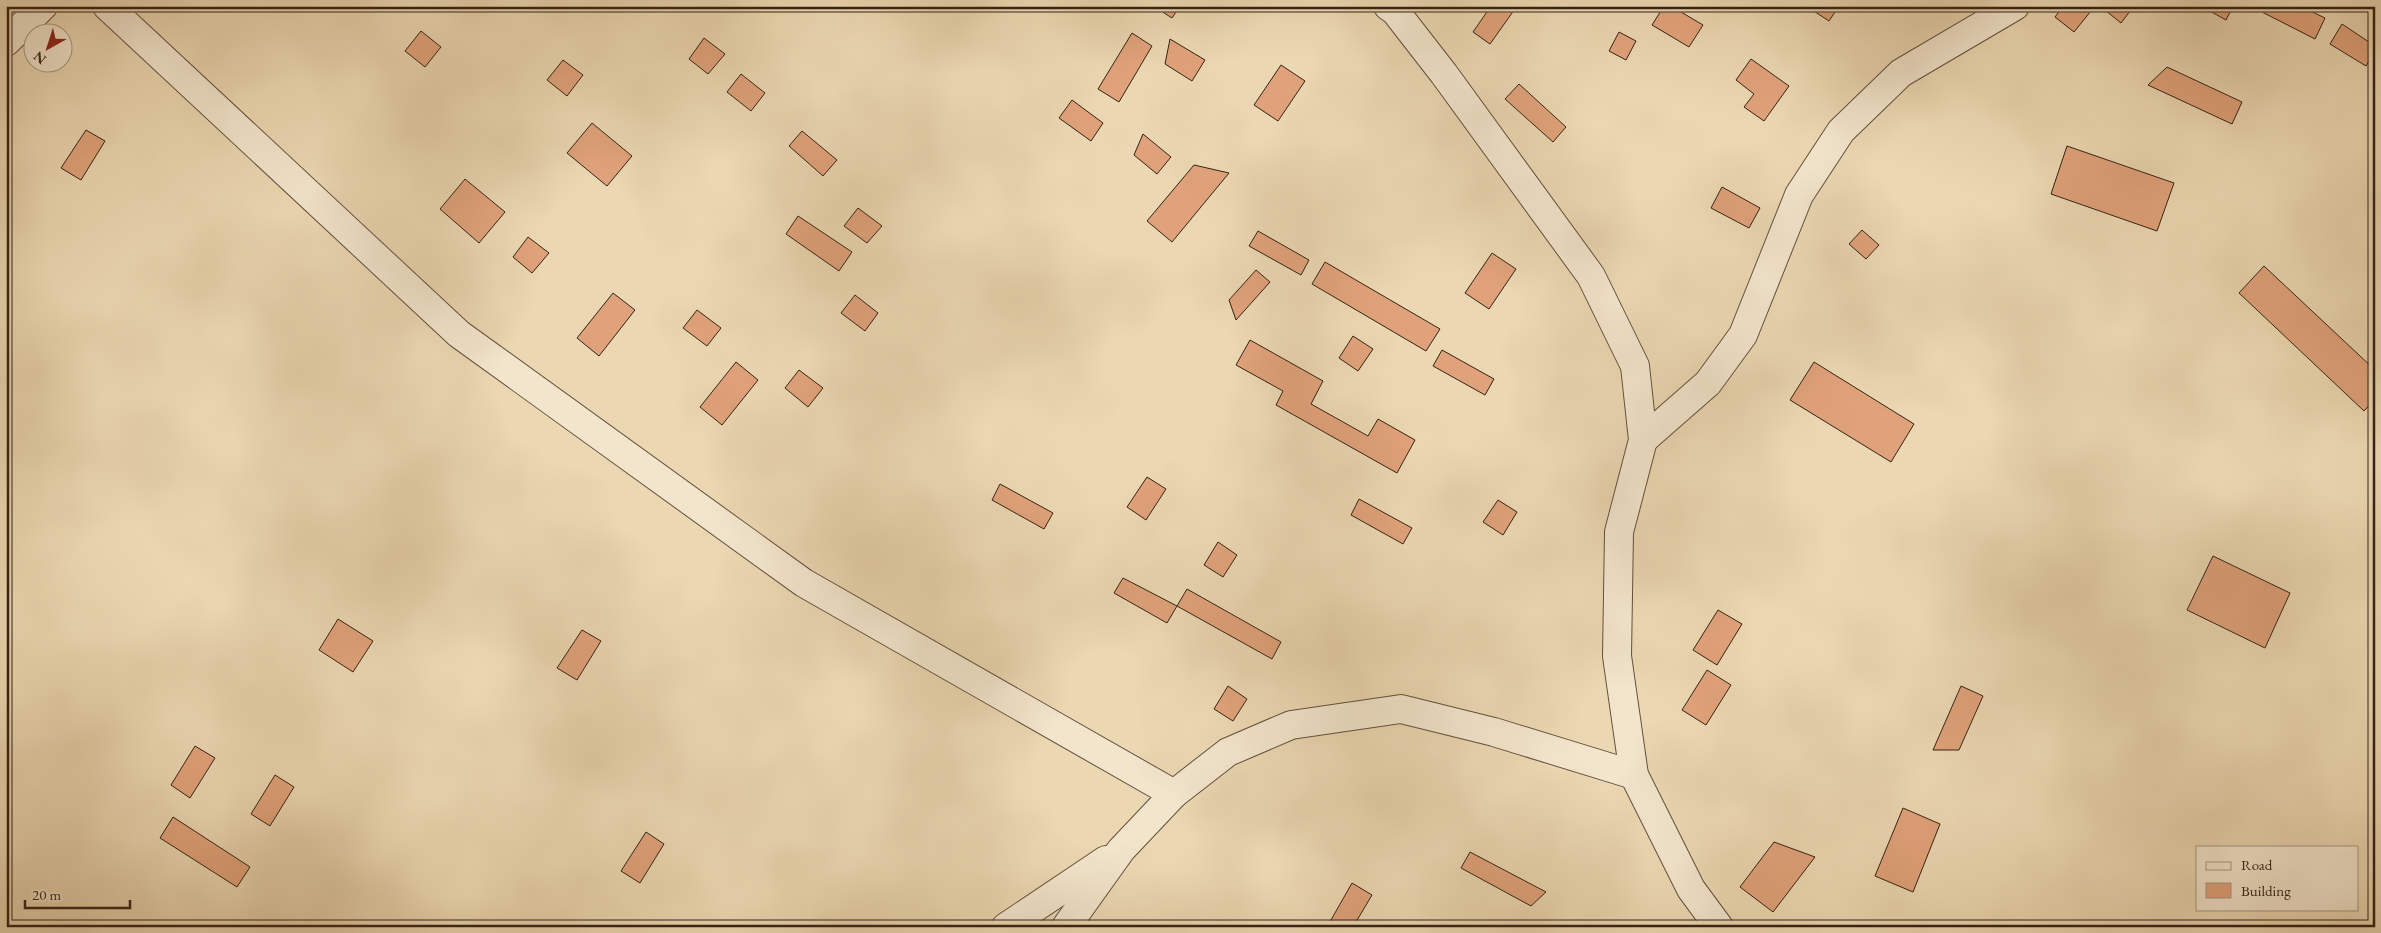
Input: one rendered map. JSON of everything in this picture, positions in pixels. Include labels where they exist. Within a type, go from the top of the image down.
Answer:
[{"type":"street","points":[[6,42],[43,6]]},
{"type":"street","points":[[106,6],[459,334],[804,582],[1174,794]]},
{"type":"street","points":[[1388,6],[1395,12],[1444,74],[1591,276],[1635,366],[1643,440],[1619,532],[1617,656],[1634,775],[1691,889],[1719,927]]},
{"type":"street","points":[[1643,440],[1708,382],[1743,334],[1799,195],[1841,131],[1901,74],[2015,6]]},
{"type":"street","points":[[1066,927],[1120,850],[1174,794],[1228,752],[1291,725],[1401,709],[1494,732],[1634,775]]},
{"type":"street","points":[[1006,927],[1120,850]]},
{"type":"building","points":[[1164,6],[1180,6],[1172,18],[1161,11]]},
{"type":"building","points":[[1491,6],[1517,6],[1490,44],[1473,32]]},
{"type":"building","points":[[1664,6],[1671,6],[1703,25],[1689,47],[1652,25]]},
{"type":"building","points":[[1806,6],[1839,6],[1829,21]]},
{"type":"building","points":[[2063,6],[2095,6],[2074,32],[2055,17]]},
{"type":"building","points":[[2100,6],[2134,6],[2121,23]]},
{"type":"building","points":[[2210,6],[2233,6],[2226,20],[2208,10]]},
{"type":"building","points":[[2265,6],[2300,6],[2325,18],[2315,39],[2262,12]]},
{"type":"building","points":[[2342,24],[2375,46],[2375,51],[2366,66],[2330,44]]},
{"type":"building","points":[[421,31],[441,47],[425,67],[405,51]]},
{"type":"building","points":[[1619,32],[1636,41],[1626,60],[1609,51]]},
{"type":"building","points":[[1132,33],[1152,46],[1119,102],[1098,89]]},
{"type":"building","points":[[704,38],[725,54],[708,74],[689,59]]},
{"type":"building","points":[[1170,39],[1205,60],[1192,81],[1165,64]]},
{"type":"building","points":[[1751,59],[1789,86],[1764,121],[1744,107],[1754,94],[1736,80]]},
{"type":"building","points":[[563,60],[583,75],[567,96],[547,80]]},
{"type":"building","points":[[1281,65],[1305,81],[1278,121],[1254,105]]},
{"type":"building","points":[[2167,67],[2242,102],[2232,124],[2148,85]]},
{"type":"building","points":[[741,74],[765,93],[751,111],[727,92]]},
{"type":"building","points":[[1519,84],[1566,127],[1553,142],[1505,99]]},
{"type":"building","points":[[1072,100],[1103,123],[1091,141],[1059,118]]},
{"type":"building","points":[[592,123],[632,156],[607,186],[567,153]]},
{"type":"building","points":[[86,130],[105,141],[81,180],[61,168]]},
{"type":"building","points":[[802,131],[837,160],[823,176],[789,146]]},
{"type":"building","points":[[1143,134],[1171,157],[1157,174],[1134,155]]},
{"type":"building","points":[[2067,146],[2174,183],[2157,231],[2051,194]]},
{"type":"building","points":[[1194,165],[1229,173],[1172,242],[1147,221]]},
{"type":"building","points":[[465,179],[505,212],[479,243],[440,209]]},
{"type":"building","points":[[1722,187],[1760,208],[1749,228],[1711,208]]},
{"type":"building","points":[[858,208],[882,226],[867,243],[844,226]]},
{"type":"building","points":[[798,216],[852,252],[839,271],[786,234]]},
{"type":"building","points":[[1862,230],[1879,245],[1866,259],[1849,244]]},
{"type":"building","points":[[1258,231],[1309,260],[1301,275],[1249,246]]},
{"type":"building","points":[[528,237],[549,253],[532,273],[513,257]]},
{"type":"building","points":[[1492,253],[1516,269],[1489,309],[1465,293]]},
{"type":"building","points":[[1325,262],[1440,329],[1426,351],[1312,284]]},
{"type":"building","points":[[2264,266],[2375,370],[2375,399],[2364,411],[2239,293]]},
{"type":"building","points":[[1256,270],[1270,282],[1236,320],[1229,300]]},
{"type":"building","points":[[613,293],[635,310],[599,356],[577,338]]},
{"type":"building","points":[[855,295],[878,313],[865,331],[841,313]]},
{"type":"building","points":[[697,310],[721,328],[707,346],[683,328]]},
{"type":"building","points":[[1353,336],[1373,349],[1358,371],[1339,358]]},
{"type":"building","points":[[1250,340],[1323,381],[1311,404],[1368,436],[1378,419],[1415,440],[1397,473],[1276,405],[1283,391],[1236,365]]},
{"type":"building","points":[[1442,350],[1494,379],[1485,395],[1433,366]]},
{"type":"building","points":[[736,362],[758,380],[722,425],[700,407]]},
{"type":"building","points":[[1814,362],[1914,424],[1891,462],[1790,400]]},
{"type":"building","points":[[799,370],[823,388],[808,407],[785,388]]},
{"type":"building","points":[[1147,477],[1166,489],[1146,520],[1127,507]]},
{"type":"building","points":[[1000,484],[1053,513],[1044,529],[992,500]]},
{"type":"building","points":[[1359,499],[1412,528],[1403,544],[1351,515]]},
{"type":"building","points":[[1498,500],[1517,512],[1503,535],[1483,522]]},
{"type":"building","points":[[1218,542],[1237,555],[1223,577],[1204,565]]},
{"type":"building","points":[[2213,556],[2290,593],[2265,648],[2187,610]]},
{"type":"building","points":[[1123,578],[1177,606],[1167,623],[1114,593]]},
{"type":"building","points":[[1187,589],[1281,642],[1272,659],[1177,606]]},
{"type":"building","points":[[1718,610],[1742,624],[1717,665],[1693,650]]},
{"type":"building","points":[[338,619],[373,641],[353,672],[319,650]]},
{"type":"building","points":[[582,630],[601,641],[577,680],[557,668]]},
{"type":"building","points":[[1707,670],[1731,685],[1706,725],[1682,710]]},
{"type":"building","points":[[1228,686],[1247,699],[1233,721],[1214,709]]},
{"type":"building","points":[[1961,686],[1983,696],[1959,750],[1933,750]]},
{"type":"building","points":[[195,746],[215,758],[190,798],[171,785]]},
{"type":"building","points":[[275,775],[294,787],[270,826],[251,814]]},
{"type":"building","points":[[1903,808],[1940,824],[1913,892],[1875,876]]},
{"type":"building","points":[[173,817],[250,867],[237,887],[160,838]]},
{"type":"building","points":[[646,832],[664,844],[640,883],[621,871]]},
{"type":"building","points":[[1774,842],[1815,857],[1773,912],[1740,887]]},
{"type":"building","points":[[1470,852],[1546,892],[1531,906],[1461,868]]},
{"type":"building","points":[[1352,883],[1372,895],[1353,927],[1327,927]]}]
